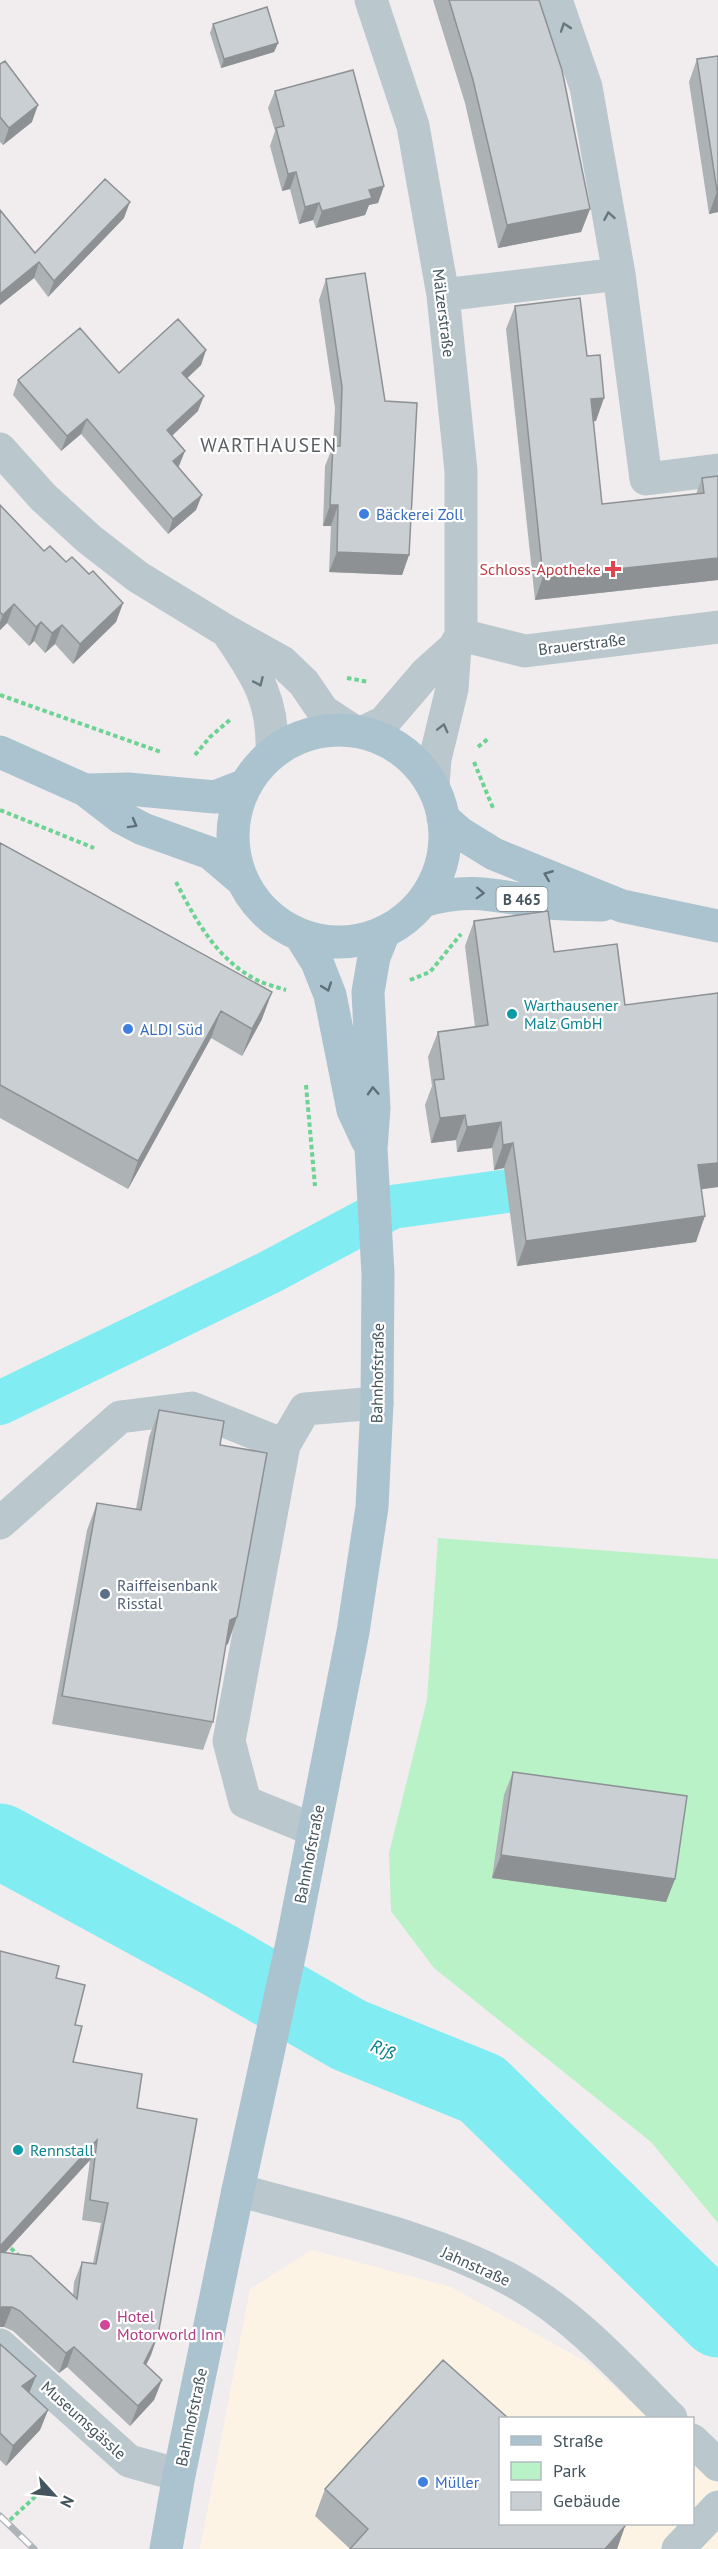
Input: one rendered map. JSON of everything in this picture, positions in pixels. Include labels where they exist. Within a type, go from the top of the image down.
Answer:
[{"type":"main road","points":[[336,729],[358,731],[396,746],[423,770],[433,785],[443,818],[445,840],[442,861],[434,882],[423,901],[405,919],[384,932],[357,940],[328,942],[300,935],[277,922],[257,904],[243,881],[235,855],[233,831],[238,806],[246,785],[258,767],[272,754],[291,741],[310,733],[336,729]]},
{"type":"main road","points":[[0,752],[85,790],[120,817],[143,829],[210,853],[243,881]]},
{"type":"main road","points":[[85,790],[128,789],[216,797],[246,785]]},
{"type":"main road","name":"B 465","points":[[443,818],[460,833],[494,854],[622,906]]},
{"type":"main road","name":"B 465","points":[[423,901],[448,893],[484,892],[548,903],[622,906],[718,926]]},
{"type":"main road","name":"Bahnhofstraße","points":[[166,2549],[179,2475],[238,2190],[292,1943],[352,1632],[372,1507],[377,1403],[378,1274],[376,1204],[371,1149],[374,1108],[368,992],[374,957],[384,932]]},
{"type":"main road","name":"Bahnhofstraße","points":[[300,935],[317,962],[330,995],[353,1110],[371,1149]]},
{"type":"street","name":"Mälzerstraße","points":[[371,0],[413,126],[443,295],[461,471],[458,641]]},
{"type":"street","points":[[556,0],[586,87],[619,274],[646,479],[718,470]]},
{"type":"street","points":[[443,295],[619,274]]},
{"type":"street","points":[[0,448],[43,496],[89,539],[138,577],[282,662],[304,683],[323,711],[358,731],[384,722],[426,673],[458,641]]},
{"type":"street","name":"Brauerstraße","points":[[458,641],[525,651],[718,627]]},
{"type":"street","points":[[228,632],[256,675],[265,698],[273,730],[272,754]]},
{"type":"street","points":[[433,785],[435,759],[452,689],[458,641]]},
{"type":"street","points":[[314,1830],[244,1802],[229,1741],[284,1445],[305,1409],[377,1403]]},
{"type":"street","points":[[0,1523],[120,1417],[192,1408],[284,1445]]},
{"type":"street","name":"Jahnstraße","points":[[238,2190],[448,2252],[518,2284],[584,2332],[670,2417]]},
{"type":"street","name":"Museumsgässle","points":[[0,2345],[129,2462],[179,2475]]},
{"type":"street","points":[[694,2441],[718,2465]]},
{"type":"street","points":[[678,2549],[718,2507]]},
{"type":"path","points":[[0,695],[168,754]]},
{"type":"path","points":[[0,810],[99,850]]},
{"type":"path","points":[[175,881],[204,933],[227,958],[258,981],[288,991]]},
{"type":"path","points":[[368,992],[390,990],[430,972],[468,925],[484,892]]},
{"type":"path","points":[[305,1073],[315,1186]]},
{"type":"path","points":[[0,2238],[24,2260]]},
{"type":"path","points":[[10,2520],[37,2495]]},
{"type":"shaded area","points":[[312,2250],[451,2287],[588,2363],[647,2417],[499,2417],[499,2525],[694,2525],[694,2461],[718,2484],[718,2549],[200,2549],[250,2289]]},
{"type":"green space","points":[[438,1538],[718,1559],[718,2223],[651,2142],[434,1968],[391,1911],[389,1853],[427,1700]]},
{"type":"building","points":[[449,0],[539,0],[562,70],[590,209],[507,225],[473,80]]},
{"type":"building","points":[[267,7],[278,43],[224,59],[213,24]]},
{"type":"building","points":[[718,56],[718,191],[717,191],[697,59]]},
{"type":"building","points":[[5,61],[38,105],[9,128],[0,117],[0,64]]},
{"type":"building","points":[[353,70],[384,186],[369,190],[372,198],[322,211],[319,203],[305,207],[296,172],[288,174],[276,128],[284,126],[275,91]]},
{"type":"building","points":[[105,179],[130,202],[54,281],[39,262],[0,294],[0,210],[35,253]]},
{"type":"building","points":[[365,273],[385,401],[417,403],[409,555],[337,552],[338,505],[330,505],[333,446],[340,446],[342,387],[326,279]]},
{"type":"building","points":[[580,298],[587,356],[600,355],[604,398],[591,399],[602,504],[704,493],[702,478],[718,476],[718,558],[543,577],[515,306]]},
{"type":"building","points":[[178,319],[206,350],[182,373],[204,396],[167,430],[185,451],[173,461],[202,495],[173,519],[87,419],[67,436],[18,380],[80,328],[119,373]]},
{"type":"building","points":[[0,505],[44,551],[50,546],[66,562],[72,557],[89,574],[93,571],[123,603],[80,644],[62,625],[52,633],[41,622],[36,627],[14,604],[3,615],[0,612]]},
{"type":"building","name":"ALDI Süd","points":[[0,843],[272,992],[252,1029],[221,1011],[138,1161],[0,1085]]},
{"type":"building","points":[[548,911],[554,952],[617,944],[625,1005],[718,993],[718,1163],[698,1165],[705,1216],[526,1241],[513,1143],[503,1145],[501,1122],[467,1127],[465,1115],[440,1118],[434,1080],[444,1079],[438,1032],[488,1025],[474,921]]},
{"type":"building","name":"Raiffeisenbank Risstal","points":[[159,1410],[224,1421],[220,1445],[267,1453],[237,1617],[230,1620],[213,1722],[62,1696],[97,1503],[141,1510]]},
{"type":"building","points":[[513,1772],[687,1796],[675,1879],[501,1855]]},
{"type":"building","points":[[0,1951],[59,1966],[56,1978],[85,1985],[75,2025],[82,2026],[73,2062],[142,2074],[137,2108],[197,2119],[158,2335],[144,2363],[162,2380],[138,2406],[74,2347],[66,2353],[20,2311],[12,2307],[0,2308],[0,2252],[31,2256],[77,2299],[82,2262],[96,2264],[108,2203],[90,2200],[97,2140],[0,2246]]},
{"type":"building","points":[[0,2344],[36,2376],[22,2386],[48,2410],[13,2446],[0,2433]]},
{"type":"building","name":"Müller","points":[[443,2360],[507,2417],[499,2417],[499,2525],[625,2526],[605,2549],[350,2549],[368,2529],[325,2489]]},
{"type":"waterway","points":[[0,1403],[268,1273],[392,1207],[565,1183]]},
{"type":"waterway","name":"Riß","points":[[0,1841],[219,1960],[349,2035],[482,2089],[718,2320]]},
{"type":"railway","points":[[0,2516],[34,2549]]},
{"type":"place","name":"Bäckerei Zoll","points":[[364,514]]},
{"type":"place","name":"Schloss-Apotheke","points":[[613,569]]},
{"type":"place","name":"Warthausener Malz GmbH","points":[[512,1014]]},
{"type":"place","name":"ALDI Süd","points":[[128,1029]]},
{"type":"place","name":"Raiffeisenbank Risstal","points":[[105,1594]]},
{"type":"place","name":"Rennstall","points":[[18,2150]]},
{"type":"place","name":"Hotel Motorworld Inn","points":[[105,2325]]},
{"type":"place","name":"Müller","points":[[423,2482]]},
{"type":"district","name":"WARTHAUSEN","points":[[269,445]]}]
